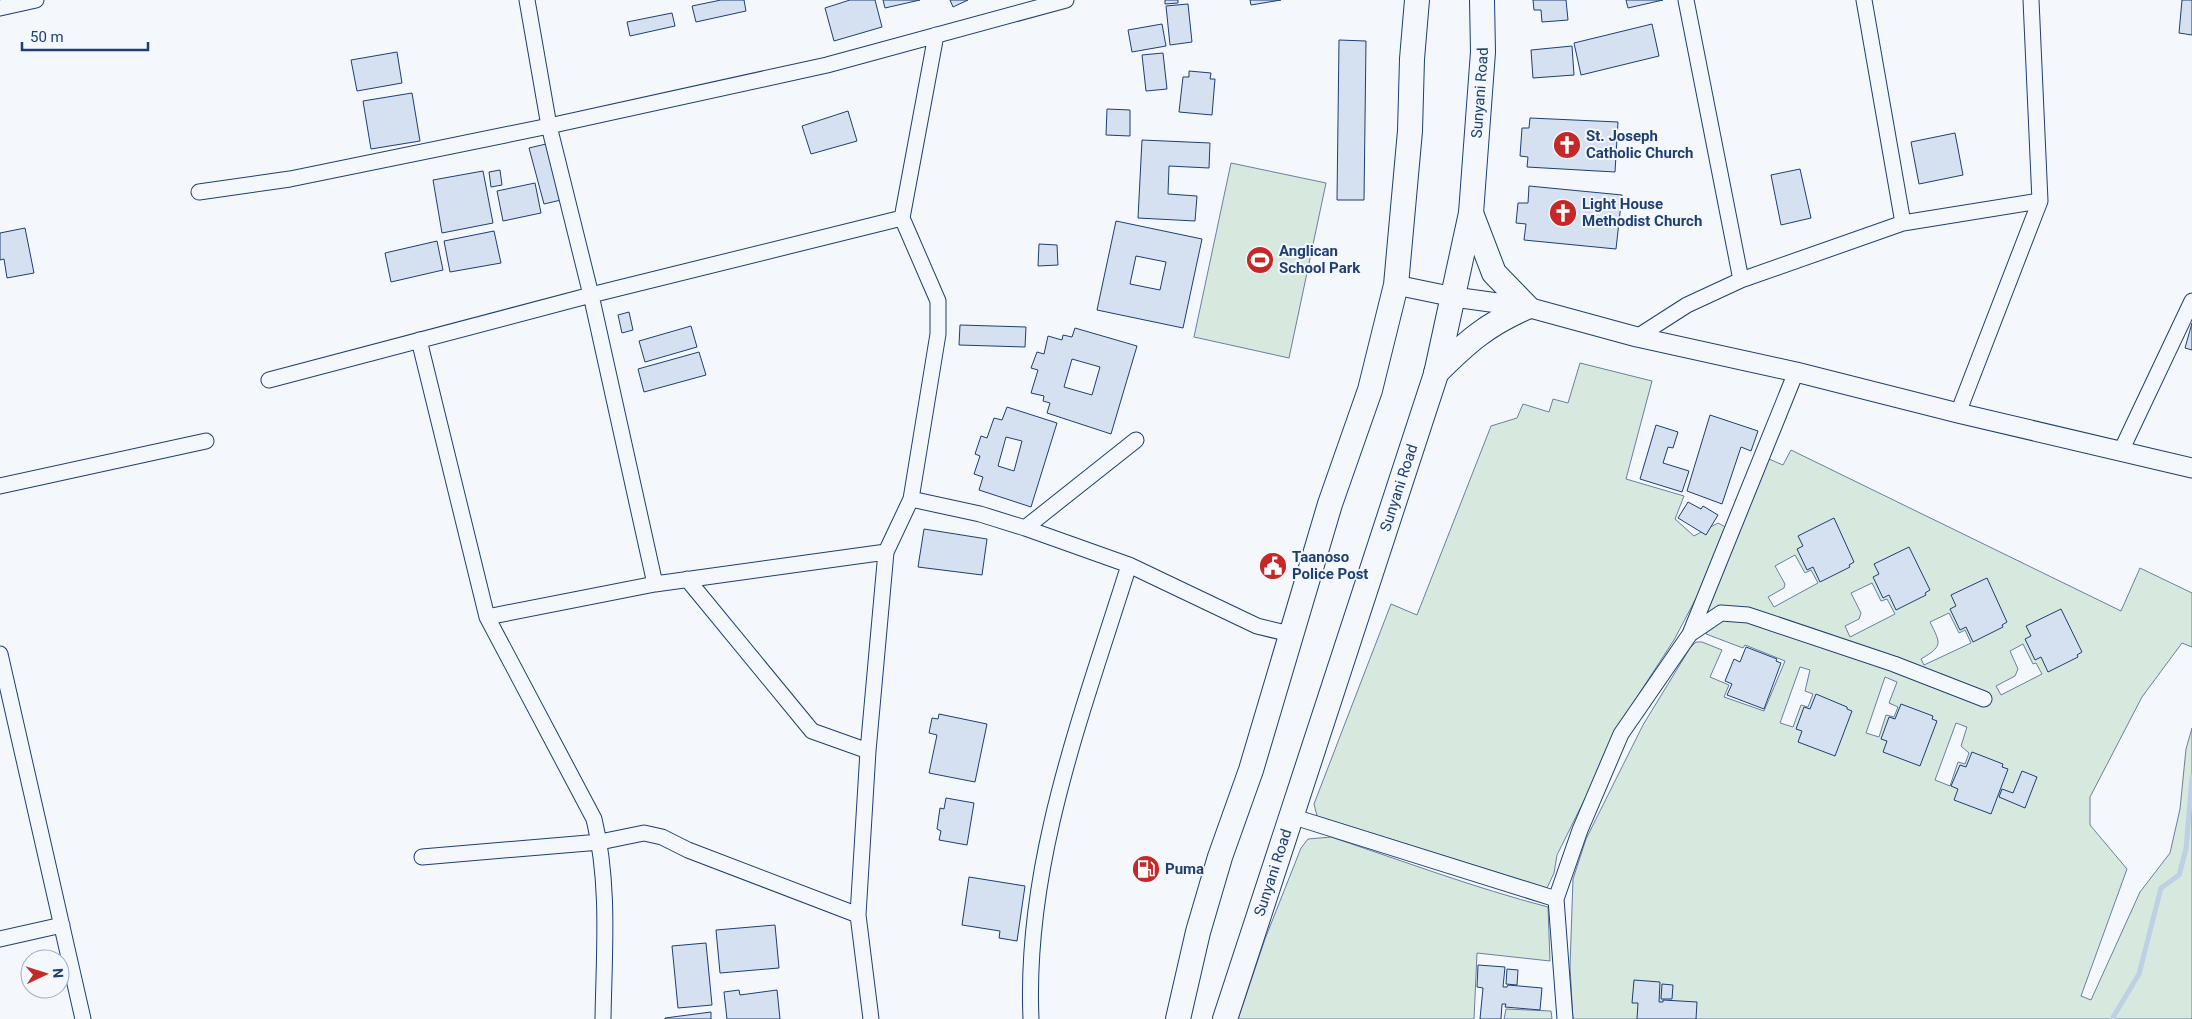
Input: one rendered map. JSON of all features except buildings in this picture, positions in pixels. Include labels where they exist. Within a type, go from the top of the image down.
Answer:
[{"type":"main road","points":[[1178,1019],[1198,932],[1220,857],[1251,770],[1330,504],[1370,390],[1396,285],[1410,131],[1412,59],[1417,0]]},
{"type":"main road","name":"Sunyani Road","points":[[1225,1019],[1436,374],[1471,213],[1483,52],[1482,0]]},
{"type":"main road","points":[[1436,374],[1476,335],[1506,316],[1527,308],[1494,272],[1471,213]]},
{"type":"street","points":[[0,8],[36,0]]},
{"type":"street","points":[[527,0],[549,126],[591,295],[655,584]]},
{"type":"street","points":[[199,192],[290,178],[549,126],[827,65],[1066,0]]},
{"type":"street","points":[[1686,0],[1741,280]]},
{"type":"street","points":[[1864,0],[1903,224]]},
{"type":"street","points":[[1958,413],[2040,201],[2030,0]]},
{"type":"street","points":[[871,1019],[858,915],[868,751],[886,552],[911,499],[938,334],[938,301],[902,218],[936,35]]},
{"type":"street","points":[[1637,337],[1688,306],[1741,280],[1903,224],[2040,201]]},
{"type":"street","points":[[269,380],[591,295],[902,218]]},
{"type":"street","points":[[1396,285],[1454,297],[1527,308],[1637,337],[1796,372],[1958,413],[2192,468]]},
{"type":"street","points":[[2121,451],[2192,301]]},
{"type":"street","points":[[419,340],[487,617],[594,819],[600,842],[604,904],[603,1019]]},
{"type":"street","points":[[1565,1019],[1556,899],[1580,830],[1621,734],[1690,634],[1796,372]]},
{"type":"street","points":[[1025,528],[1136,440]]},
{"type":"street","points":[[0,486],[206,441]]},
{"type":"street","points":[[911,499],[980,514],[1025,528],[1128,565],[1257,626],[1290,634]]},
{"type":"street","points":[[487,617],[655,584],[886,552]]},
{"type":"street","points":[[1031,1019],[1030,984],[1036,902],[1051,826],[1066,765],[1128,565]]},
{"type":"street","points":[[687,579],[812,731],[868,751]]},
{"type":"street","points":[[1690,634],[1721,613],[1748,615],[1894,664],[1984,699]]},
{"type":"street","points":[[0,654],[83,1019]]},
{"type":"street","points":[[1292,816],[1556,899]]},
{"type":"street","points":[[422,857],[600,842],[644,833],[662,837],[688,850],[858,915]]},
{"type":"street","points":[[0,939],[62,925]]},
{"type":"shaded area","name":"Anglican School Park","points":[[1231,163],[1326,183],[1289,358],[1194,337]]},
{"type":"shaded area","points":[[1580,363],[1652,381],[1626,479],[1684,496],[1675,519],[1694,536],[1718,523],[1729,529],[1702,587],[1674,640],[1631,706],[1557,855],[1554,873],[1547,888],[1317,816],[1314,804],[1391,604],[1417,615],[1491,426],[1517,418],[1523,404],[1549,412],[1553,399],[1568,403]]},
{"type":"shaded area","points":[[1791,450],[2121,611],[2140,568],[2192,593],[2192,647],[2182,643],[2142,697],[2090,797],[2090,825],[2127,869],[2081,996],[2091,1000],[2140,892],[2170,853],[2180,809],[2186,749],[2192,728],[2192,1019],[1573,1019],[1570,967],[1573,879],[1586,839],[1643,725],[1690,648],[1696,642],[1702,642],[1722,650],[1710,677],[1729,685],[1724,697],[1764,711],[1785,661],[1745,645],[1743,648],[1706,634],[1710,627],[1702,616],[1769,459],[1783,465]],"holes":[[[1795,555],[1805,573],[1811,570],[1818,583],[1774,607],[1768,597],[1784,588],[1785,584],[1775,566]],[[1872,583],[1881,601],[1887,599],[1895,614],[1850,637],[1845,626],[1859,619],[1861,613],[1851,593]],[[1949,613],[1959,633],[1965,630],[1971,643],[1924,665],[1921,659],[1933,651],[1938,644],[1930,622]],[[2023,644],[2033,664],[2036,663],[2042,674],[2001,695],[1996,686],[2015,676],[2018,669],[2010,651]],[[1800,667],[1810,670],[1805,691],[1813,694],[1808,707],[1801,705],[1793,727],[1780,723]],[[1885,677],[1897,682],[1889,703],[1898,707],[1894,717],[1886,715],[1879,737],[1866,733]],[[1956,723],[1967,727],[1961,746],[1969,753],[1965,764],[1958,762],[1950,786],[1935,780]]]},
{"type":"shaded area","points":[[1331,837],[1466,883],[1548,907],[1550,961],[1477,953],[1474,1019],[1238,1019],[1265,939],[1301,848],[1308,839]]},
{"type":"shaded area","points":[[1506,1009],[1551,1011],[1552,1019],[1504,1019]]},
{"type":"waterway","points":[[2112,1019],[2139,974],[2161,888],[2179,875],[2186,849],[2192,777]]},
{"type":"place","name":"St. Joseph Catholic Church","points":[[1567,145]]},
{"type":"place","name":"Light House Methodist Church","points":[[1563,213]]},
{"type":"place","name":"Anglican School Park","points":[[1260,260]]},
{"type":"place","name":"Taanoso Police Post","points":[[1273,566]]},
{"type":"place","name":"Puma","points":[[1146,869]]}]
